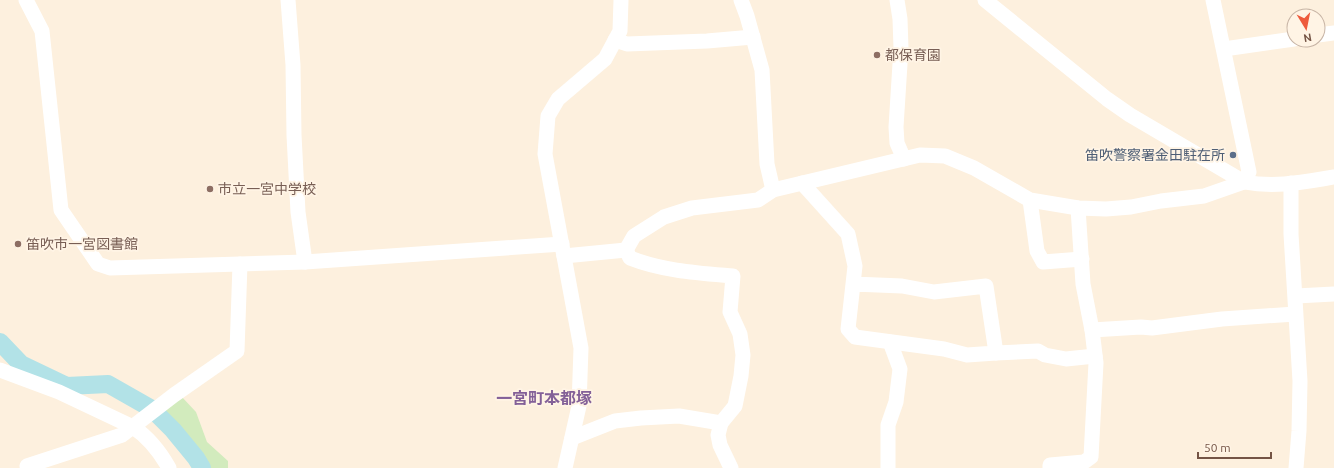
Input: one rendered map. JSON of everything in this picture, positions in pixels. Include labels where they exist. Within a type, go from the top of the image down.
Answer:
[{"type":"street","points":[[26,0],[42,31],[61,210],[98,264],[110,268],[305,262],[563,250],[626,250]]},
{"type":"street","points":[[288,0],[293,65],[294,135],[298,212],[305,262]]},
{"type":"street","points":[[565,468],[579,406],[581,348],[545,154],[548,116],[558,99],[605,59],[620,31],[621,0]]},
{"type":"street","points":[[741,0],[762,70],[767,164],[773,190]]},
{"type":"street","points":[[897,0],[900,18],[901,48],[896,127],[898,143],[904,158]]},
{"type":"street","points":[[985,0],[1107,99],[1130,115],[1244,182],[1260,185],[1275,185],[1334,177]]},
{"type":"street","points":[[626,250],[634,236],[664,218],[692,208],[758,200],[773,190],[920,155],[945,156],[974,168],[1030,200],[1078,208],[1106,209],[1131,207],[1162,201],[1204,196],[1244,182],[1249,172],[1213,0]]},
{"type":"street","points":[[615,40],[627,44],[707,42],[753,37]]},
{"type":"street","points":[[1224,49],[1286,40]]},
{"type":"street","points":[[802,183],[848,234],[855,266],[848,329],[855,337],[944,349],[967,355],[1038,351],[1045,355],[1066,359],[1095,356]]},
{"type":"street","points":[[1291,183],[1291,234],[1296,296],[1295,314],[1300,381],[1299,431],[1296,468]]},
{"type":"street","points":[[1030,200],[1037,251],[1043,262],[1082,259]]},
{"type":"street","points":[[1050,468],[1050,465],[1084,462],[1091,457],[1096,363],[1092,330],[1083,284],[1078,208]]},
{"type":"street","points":[[626,250],[630,258],[640,262],[684,272],[733,276],[730,312],[740,334],[743,355],[742,376],[735,406],[721,423],[718,435],[720,445],[731,468]]},
{"type":"street","points":[[28,468],[27,466],[122,435],[174,395],[237,352],[240,264]]},
{"type":"street","points":[[853,284],[902,286],[934,292],[986,286],[996,353]]},
{"type":"street","points":[[1296,296],[1334,294]]},
{"type":"street","points":[[1092,330],[1141,327],[1152,328],[1222,319],[1295,314]]},
{"type":"street","points":[[888,468],[888,424],[896,402],[900,369],[890,342]]},
{"type":"street","points":[[0,370],[59,392],[133,426],[161,453],[170,468]]},
{"type":"street","points":[[572,438],[615,421],[641,418],[678,416],[721,423]]},
{"type":"green space","points":[[181,396],[196,412],[207,442],[228,461],[228,468],[208,468],[173,425],[164,409]]},
{"type":"waterway","points":[[0,342],[21,364],[67,386],[108,384],[152,409],[173,430],[196,458],[202,468]]},
{"type":"place","name":"都保育園","points":[[877,55]]},
{"type":"place","name":"笛吹警察署金田駐在所","points":[[1233,155]]},
{"type":"place","name":"市立一宮中学校","points":[[210,189]]},
{"type":"place","name":"笛吹市一宮図書館","points":[[18,244]]},
{"type":"district","name":"一宮町本都塚","points":[[544,398]]}]
